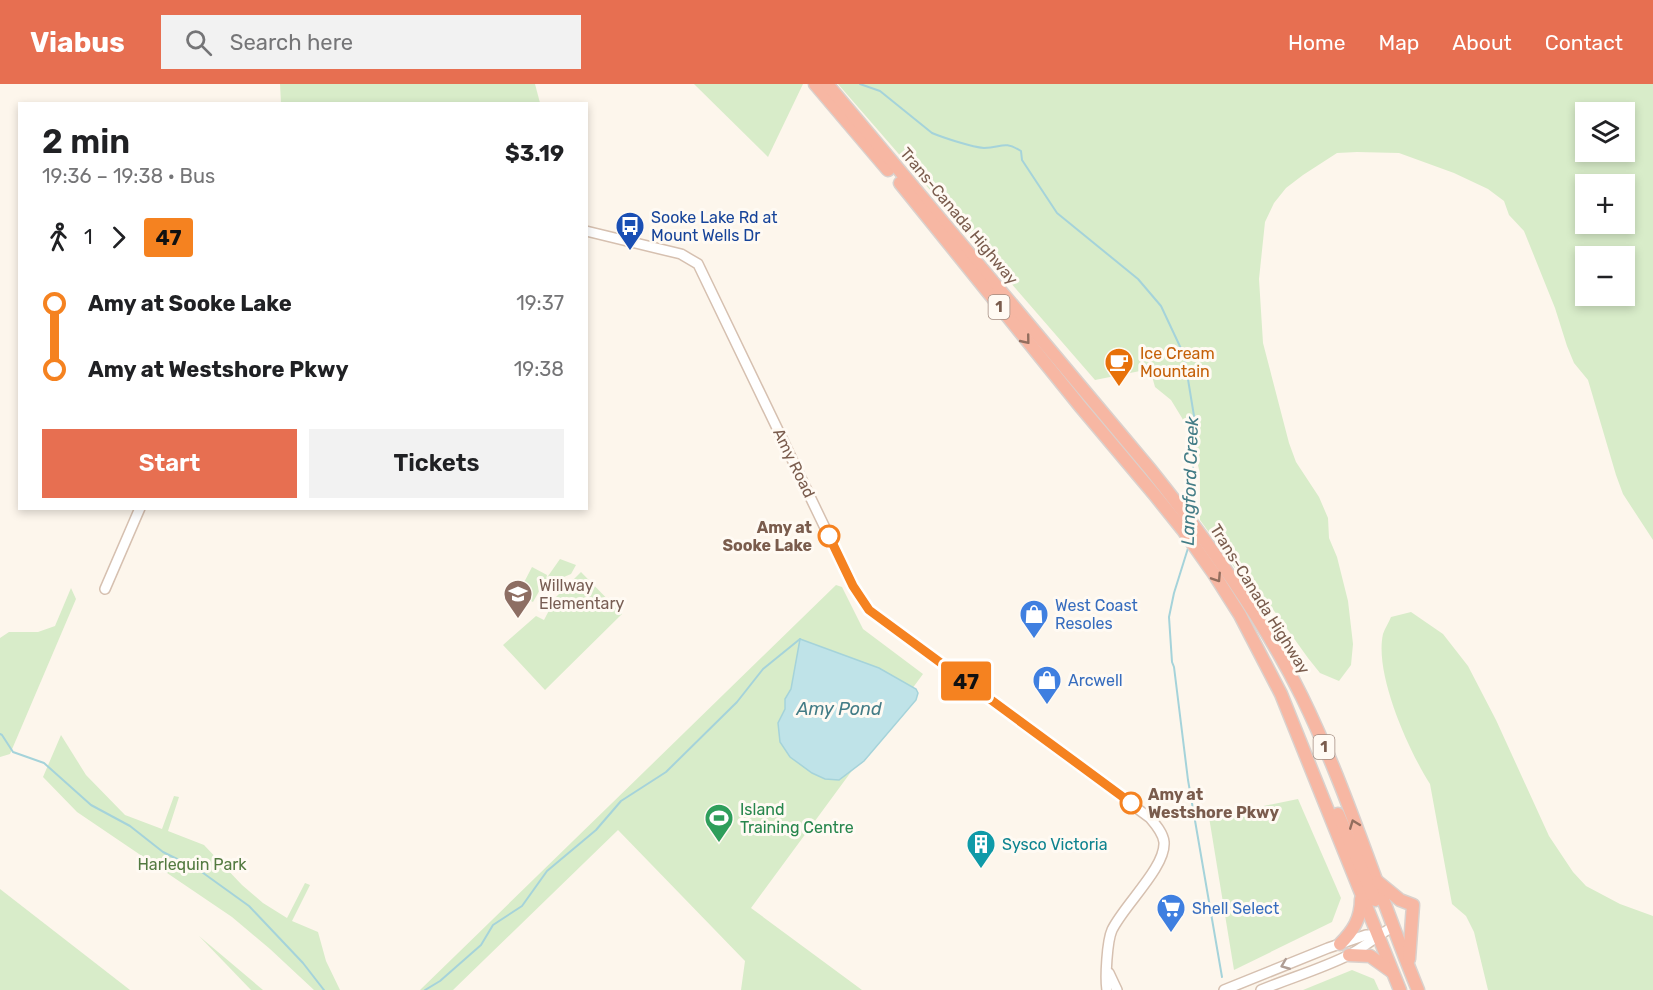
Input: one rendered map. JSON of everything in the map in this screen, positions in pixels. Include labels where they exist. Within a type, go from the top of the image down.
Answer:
[{"type":"highway","name":"Trans-Canada Highway","points":[[815,84],[905,190],[1183,530],[1214,574],[1264,659],[1281,694],[1400,990]]},
{"type":"highway","name":"Trans-Canada Highway","points":[[826,84],[1178,504],[1258,621],[1301,696],[1313,722],[1418,990]]},
{"type":"highway","points":[[1059,361],[1062,373],[1155,488],[1183,530]]},
{"type":"highway","points":[[1317,783],[1333,804],[1376,902],[1393,927]]},
{"type":"highway","points":[[1375,879],[1400,900],[1413,905],[1409,945],[1411,973]]},
{"type":"highway","points":[[1340,944],[1357,923],[1361,910],[1361,895]]},
{"type":"highway","points":[[1349,955],[1376,958],[1393,973]]},
{"type":"street","name":"Amy Road","points":[[588,231],[681,254],[698,264],[853,586],[869,610],[1150,818],[1159,830],[1164,843],[1161,859],[1118,919],[1111,933],[1108,948],[1107,990]]},
{"type":"street","points":[[105,589],[139,510]]},
{"type":"street","points":[[1224,990],[1340,944],[1393,927]]},
{"type":"street","points":[[1261,990],[1349,955],[1369,943],[1377,934]]},
{"type":"street","name":"Amy Road","points":[[1108,971],[1117,990]]},
{"type":"green space","points":[[280,84],[535,84],[540,102],[281,102]]},
{"type":"green space","points":[[694,84],[803,84],[768,157]]},
{"type":"green space","points":[[838,84],[1653,84],[1653,540],[1623,494],[1588,380],[1574,363],[1524,231],[1509,215],[1504,201],[1488,189],[1454,173],[1399,153],[1337,153],[1286,188],[1274,203],[1265,222],[1259,279],[1263,343],[1296,462],[1319,497],[1328,518],[1329,538],[1337,557],[1348,601],[1353,644],[1351,665],[1339,681],[1320,673],[1275,612],[1234,567],[1200,520],[1200,473],[1190,435],[1171,400],[1155,387],[1150,369],[1095,380]]},
{"type":"green space","points":[[560,559],[576,565],[571,574],[559,579],[552,592],[542,586],[533,602],[518,594],[532,567],[547,575],[546,579]]},
{"type":"green space","points":[[581,572],[622,614],[545,690],[503,645],[536,616],[544,620],[556,597]]},
{"type":"green space","points":[[836,585],[842,587],[863,629],[923,674],[751,908],[862,990],[741,990],[745,961],[618,830],[453,990],[420,990]]},
{"type":"green space","points":[[71,588],[76,599],[10,754],[0,757],[0,638],[9,632],[38,632],[55,626]]},
{"type":"green space","points":[[1411,612],[1443,634],[1468,666],[1496,720],[1549,836],[1573,872],[1586,886],[1620,904],[1653,916],[1653,990],[1488,990],[1474,932],[1466,916],[1452,904],[1430,784],[1404,733],[1388,690],[1382,651],[1383,634],[1391,617]]},
{"type":"green space","name":"Harlequin Park","points":[[61,735],[86,775],[125,815],[162,829],[174,796],[179,797],[168,831],[204,845],[242,885],[263,903],[287,918],[305,883],[310,885],[292,921],[318,932],[326,961],[340,990],[314,990],[232,917],[77,812],[43,777]]},
{"type":"green space","points":[[1298,799],[1341,898],[1332,922],[1234,970],[1209,817]]},
{"type":"green space","points":[[0,889],[130,990],[0,990]]},
{"type":"green space","points":[[199,936],[263,990],[251,990]]},
{"type":"green space","points":[[1352,970],[1374,979],[1379,990],[1303,990]]},
{"type":"water","name":"Amy Pond","points":[[800,639],[879,668],[916,689],[918,693],[916,700],[864,761],[839,780],[825,779],[812,773],[790,757],[780,742],[778,723],[785,709],[785,699],[791,689]]},
{"type":"waterway","name":"Langford Creek","points":[[860,84],[880,91],[932,133],[979,147],[990,148],[1006,145],[1021,151],[1022,160],[1057,213],[1138,279],[1161,306],[1184,355],[1195,422],[1191,512]]},
{"type":"waterway","name":"Langford Creek","points":[[1189,545],[1169,617],[1172,662],[1188,780],[1222,977]]},
{"type":"waterway","points":[[425,990],[440,981],[481,945],[493,925],[522,906],[547,871],[596,830],[621,801],[666,772],[737,702],[763,669],[800,639]]},
{"type":"waterway","points":[[0,734],[13,752],[44,763],[91,805],[130,826],[163,852],[199,870],[249,906],[303,963],[324,990]]},
{"type":"bus line","name":"47","points":[[829,536],[853,586],[869,610],[1131,803]]},
{"type":"place","name":"Sooke Lake Rd at Mount Wells Dr","points":[[630,252]]},
{"type":"place","name":"Ice Cream Mountain","points":[[1119,388]]},
{"type":"place","name":"Amy at Sooke Lake","points":[[829,536]]},
{"type":"place","name":"Willway Elementary","points":[[518,620]]},
{"type":"place","name":"West Coast Resoles","points":[[1034,640]]},
{"type":"place","name":"Arcwell","points":[[1047,706]]},
{"type":"place","name":"Amy at Westshore Pkwy","points":[[1131,803]]},
{"type":"place","name":"Island Training Centre","points":[[719,844]]},
{"type":"place","name":"Sysco Victoria","points":[[981,870]]},
{"type":"place","name":"Shell Select","points":[[1171,934]]}]
